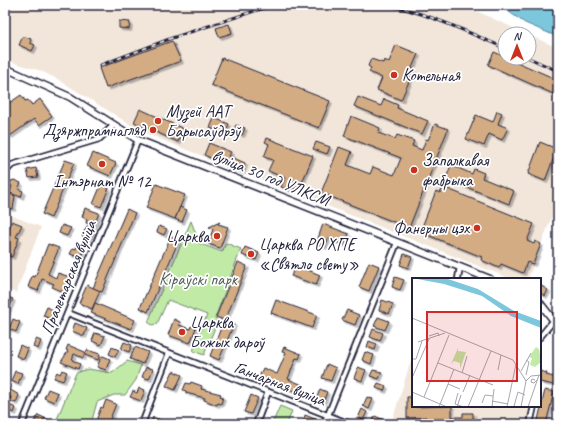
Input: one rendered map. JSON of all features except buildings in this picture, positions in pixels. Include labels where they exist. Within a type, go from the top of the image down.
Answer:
[{"type":"main road","name":"вуліца 30 год УЛКСМ","points":[[5,68],[70,97],[138,140],[487,278]]},
{"type":"main road","points":[[541,304],[558,326]]},
{"type":"street","points":[[5,172],[12,165],[99,139],[114,125]]},
{"type":"street","name":"Пралетарская вуліца","points":[[22,424],[138,140]]},
{"type":"street","points":[[323,424],[328,415],[397,243]]},
{"type":"street","points":[[458,278],[460,268]]},
{"type":"street","name":"Ганчарная вуліца","points":[[68,312],[350,424]]},
{"type":"street","points":[[541,336],[554,320]]},
{"type":"street","points":[[142,424],[169,353]]},
{"type":"street","points":[[256,424],[268,392]]},
{"type":"street","points":[[530,424],[534,407]]},
{"type":"shaded area","points":[[5,5],[463,5],[509,26],[497,26],[497,66],[537,66],[537,39],[558,48],[558,201],[528,278],[508,278],[142,132],[59,80],[41,71],[5,60]]},
{"type":"shaded area","points":[[5,213],[41,227],[16,293],[5,288]]},
{"type":"shaded area","points":[[412,357],[412,407],[532,407],[528,424],[404,424],[393,418]]},
{"type":"green space","name":"Кіраўскі парк","points":[[191,221],[196,234],[193,241],[222,252],[226,243],[241,249],[215,318],[218,320],[204,355],[193,351],[207,315],[168,300],[157,324],[152,325],[148,322]]},
{"type":"green space","points":[[127,361],[141,365],[136,380],[125,395],[114,395],[97,402],[91,424],[55,424],[76,373],[88,369],[112,373]]},
{"type":"green space","points":[[280,406],[292,411],[287,424],[272,424]]},
{"type":"water","points":[[499,5],[558,5],[558,37],[537,28],[537,26],[525,23]]},
{"type":"railway","points":[[101,65],[172,38],[273,5]]},
{"type":"railway","points":[[387,5],[402,8],[432,18],[497,44]]},
{"type":"railway","points":[[537,62],[558,71]]},
{"type":"place","name":"Котельная","points":[[394,75]]},
{"type":"place","name":"Музей ААТ Барысаўдрэў","points":[[158,121]]},
{"type":"place","name":"Дзяржпрамнагляд","points":[[153,130]]},
{"type":"place","name":"Інтэрнат № 12","points":[[102,164]]},
{"type":"place","name":"Запалкавая фабрыка","points":[[414,170]]},
{"type":"place","name":"Фанерны цэх","points":[[477,228]]},
{"type":"place","name":"Царква","points":[[217,236]]},
{"type":"place","name":"Царква РО ХПЕ «Святло свету»","points":[[251,254]]},
{"type":"place","name":"Царква Божых дароў","points":[[182,332]]}]
